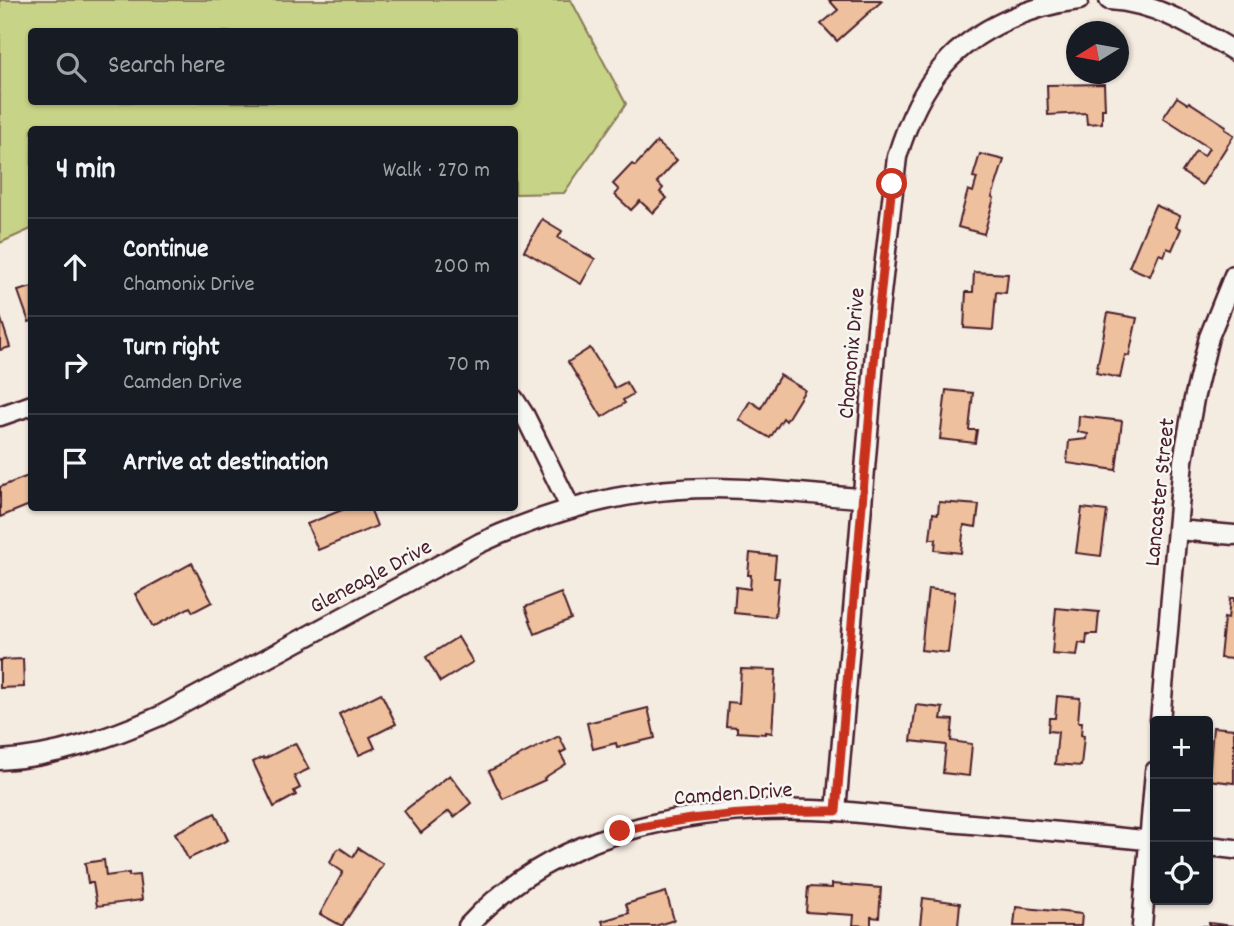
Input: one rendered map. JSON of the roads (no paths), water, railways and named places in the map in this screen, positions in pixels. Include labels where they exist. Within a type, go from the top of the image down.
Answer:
[{"type":"street","name":"Chamonix Drive","points":[[836,811],[892,184],[905,132],[924,93],[944,64],[960,50],[1020,13],[1053,3],[1079,0]]},
{"type":"street","points":[[1110,0],[1152,8],[1181,19],[1234,51]]},
{"type":"street","name":"Lancaster Street","points":[[1160,716],[1183,461],[1209,337],[1234,275]]},
{"type":"street","points":[[518,405],[570,507]]},
{"type":"street","points":[[0,416],[28,406]]},
{"type":"street","name":"Gleneagle Drive","points":[[0,760],[62,751],[117,735],[160,716],[480,543],[524,523],[570,507],[661,491],[713,488],[862,498]]},
{"type":"street","points":[[1178,530],[1234,535]]},
{"type":"street","name":"Camden Drive","points":[[468,926],[507,891],[573,850],[620,831],[666,821],[779,810],[836,811],[1150,841]]},
{"type":"street","points":[[1142,926],[1152,842]]},
{"type":"street","points":[[1213,847],[1234,849]]}]
